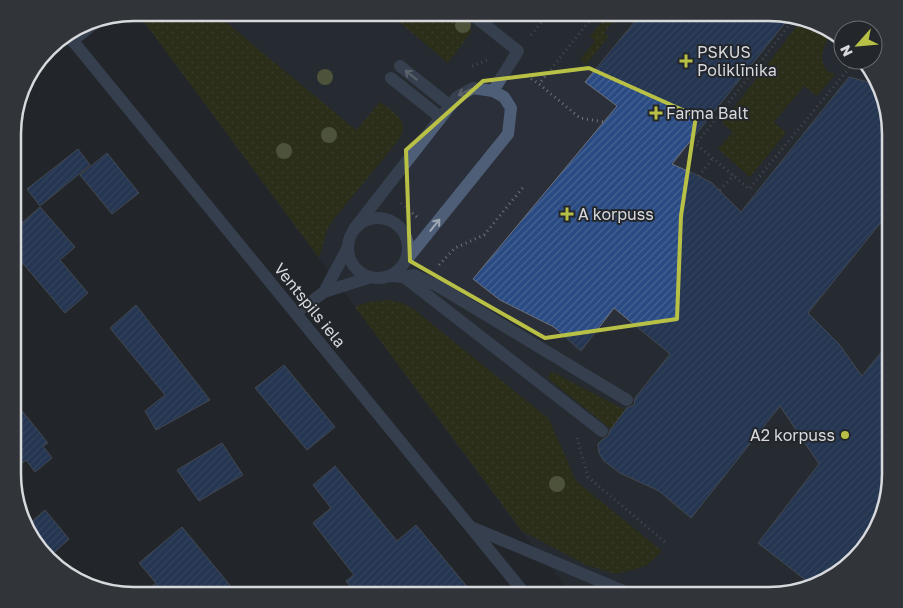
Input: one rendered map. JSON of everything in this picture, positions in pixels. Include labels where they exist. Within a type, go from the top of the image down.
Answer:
[{"type":"street","points":[[480,21],[518,51],[493,91]]},
{"type":"street","name":"Ventspils iela","points":[[72,40],[519,587]]},
{"type":"street","points":[[400,66],[449,105]]},
{"type":"street","points":[[391,78],[440,117]]},
{"type":"street","points":[[324,292],[347,249],[349,238],[354,229],[457,96],[473,88],[493,91],[504,96],[511,108],[508,134],[404,263],[390,276]]},
{"type":"street","points":[[354,229],[361,222],[371,218],[390,220],[399,226],[405,234],[408,244],[408,253],[404,263]]},
{"type":"street","points":[[347,249],[349,259],[362,274],[380,278],[414,275],[438,286],[627,400]]},
{"type":"street","points":[[404,276],[602,431]]},
{"type":"street","points":[[296,313],[324,292],[371,277]]},
{"type":"street","points":[[471,528],[612,587]]},
{"type":"path","points":[[518,51],[542,21]]},
{"type":"path","points":[[589,21],[539,84],[580,118],[604,122]]},
{"type":"path","points":[[791,24],[696,144],[749,189],[848,70]]},
{"type":"path","points":[[699,176],[712,158]]},
{"type":"path","points":[[720,190],[734,176]]},
{"type":"path","points":[[438,266],[455,248],[484,235],[525,185]]},
{"type":"path","points":[[384,189],[431,229]]},
{"type":"path","points":[[577,436],[588,477],[666,543]]},
{"type":"highlighted area","points":[[589,68],[696,116],[681,216],[677,319],[545,338],[410,261],[406,150],[483,81]]},
{"type":"shaded area","points":[[143,21],[769,21],[798,25],[819,33],[833,42],[833,70],[861,70],[876,98],[882,127],[882,481],[880,496],[870,524],[849,554],[825,572],[798,583],[776,587],[567,587],[514,522]]},
{"type":"shaded area","points":[[143,21],[225,21],[356,130],[380,102],[394,112],[401,120],[403,130],[401,137],[334,219],[327,230],[319,258]]},
{"type":"shaded area","points":[[398,21],[459,21],[472,31],[448,63]]},
{"type":"shaded area","points":[[603,21],[613,21],[604,33],[608,37],[586,65],[580,60],[595,41],[590,37]]},
{"type":"shaded area","points":[[798,25],[828,38],[822,56],[824,66],[827,71],[835,74],[817,96],[804,86],[774,122],[786,133],[750,177],[718,149],[733,132],[722,123]]},
{"type":"shaded area","points":[[389,300],[403,303],[415,310],[549,419],[576,481],[662,551],[647,565],[615,574],[586,565],[522,531],[355,307],[368,302]]},
{"type":"shaded area","points":[[551,372],[625,410],[611,429],[550,380],[548,377]]},
{"type":"building","name":"A korpuss","points":[[635,21],[785,22],[672,164],[712,183],[741,212],[849,77],[868,82],[870,84],[880,112],[882,127],[882,221],[808,313],[839,344],[862,376],[882,351],[882,481],[876,510],[863,536],[849,554],[825,572],[806,580],[758,543],[819,464],[780,406],[691,518],[659,491],[620,473],[604,461],[599,453],[598,444],[608,436],[610,430],[627,408],[634,405],[635,398],[670,354],[614,308],[581,351],[554,327],[500,300],[473,279],[617,106],[585,82]]},
{"type":"building","points":[[78,149],[90,165],[40,206],[27,189]]},
{"type":"building","points":[[107,153],[139,193],[112,214],[80,175]]},
{"type":"building","points":[[40,207],[75,247],[60,260],[88,293],[65,313],[21,261],[21,224]]},
{"type":"building","points":[[136,305],[210,400],[156,430],[145,411],[165,395],[110,328]]},
{"type":"building","points":[[284,365],[335,427],[307,450],[255,388]]},
{"type":"building","points":[[21,410],[48,443],[43,446],[52,458],[35,472],[26,460],[21,464]]},
{"type":"building","points":[[222,443],[243,475],[199,501],[177,470]]},
{"type":"building","points":[[335,466],[397,541],[416,525],[467,587],[350,587],[346,581],[354,575],[313,523],[331,508],[313,485]]},
{"type":"building","points":[[45,510],[69,539],[53,553],[32,522]]},
{"type":"building","points":[[182,527],[231,587],[151,587],[156,583],[139,563]]},
{"type":"place","name":"PSKUS Poliklīnika","points":[[686,61]]},
{"type":"place","name":"Farma Balt","points":[[656,113]]},
{"type":"place","name":"A korpuss","points":[[567,214]]},
{"type":"place","name":"A2 korpuss","points":[[845,435]]}]
